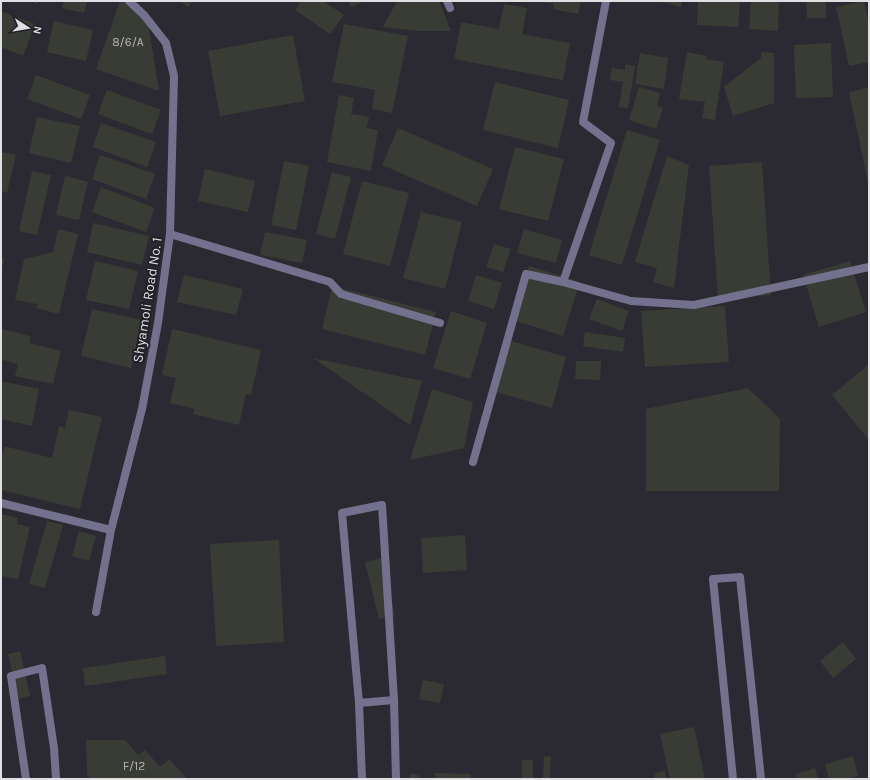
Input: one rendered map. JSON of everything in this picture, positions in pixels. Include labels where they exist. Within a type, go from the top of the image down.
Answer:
[{"type":"street","name":"Shyamoli Road No. 1","points":[[96,612],[111,530],[142,409],[158,324],[170,234],[174,76],[166,43],[144,15],[129,1]]},
{"type":"street","points":[[563,282],[611,143],[583,122],[606,1]]},
{"type":"street","points":[[170,234],[330,282],[341,294],[440,323]]},
{"type":"street","points":[[473,462],[526,274],[563,282],[631,301],[694,305],[869,267]]},
{"type":"street","points":[[1,503],[111,530]]},
{"type":"street","points":[[362,779],[359,703],[342,513],[382,505],[394,700],[396,779]]},
{"type":"street","points":[[732,779],[713,579],[740,577],[761,779]]},
{"type":"street","points":[[26,779],[11,676],[42,668],[54,748],[56,779]]},
{"type":"street","points":[[359,703],[394,700]]},
{"type":"building","points":[[29,1],[38,1],[37,4]]},
{"type":"building","points":[[64,1],[87,1],[84,13],[62,8]]},
{"type":"building","points":[[120,1],[127,1],[147,16],[159,91],[96,69]]},
{"type":"building","points":[[180,1],[193,1],[188,7]]},
{"type":"building","points":[[301,1],[323,1],[344,15],[330,34],[295,10]]},
{"type":"building","points":[[348,1],[364,1],[351,7]]},
{"type":"building","points":[[397,1],[439,1],[451,31],[417,31],[383,27]]},
{"type":"building","points":[[581,1],[578,14],[553,9],[554,4],[542,2]]},
{"type":"building","points":[[658,1],[682,1],[681,7]]},
{"type":"building","points":[[698,1],[740,1],[738,27],[697,25]]},
{"type":"building","points":[[751,1],[779,1],[778,31],[749,29]]},
{"type":"building","points":[[806,1],[826,1],[826,18],[807,18]]},
{"type":"building","points":[[864,1],[869,25],[869,62],[849,66],[836,7]]},
{"type":"building","points":[[504,4],[527,8],[522,34],[570,43],[563,80],[454,59],[461,22],[499,29]]},
{"type":"building","points":[[1,11],[35,24],[23,56],[1,47]]},
{"type":"building","points":[[54,21],[93,30],[86,61],[47,52]]},
{"type":"building","points":[[344,24],[408,36],[392,113],[372,109],[375,90],[332,82]]},
{"type":"building","points":[[293,35],[305,101],[220,116],[208,51]]},
{"type":"building","points":[[831,43],[833,97],[796,98],[794,45]]},
{"type":"building","points":[[687,52],[707,56],[706,59],[724,62],[715,120],[702,118],[705,102],[679,99]]},
{"type":"building","points":[[761,52],[774,53],[774,103],[733,116],[724,87],[761,58]]},
{"type":"building","points":[[640,53],[668,58],[664,89],[635,84]]},
{"type":"building","points":[[625,64],[635,66],[628,108],[619,107],[623,82],[610,80],[612,68],[625,70]]},
{"type":"building","points":[[36,75],[90,95],[81,119],[27,99]]},
{"type":"building","points":[[495,82],[569,100],[558,148],[483,130]]},
{"type":"building","points":[[639,87],[660,93],[657,106],[663,108],[656,129],[629,120]]},
{"type":"building","points":[[869,87],[869,182],[868,182],[849,92]]},
{"type":"building","points":[[107,90],[161,110],[152,134],[98,114]]},
{"type":"building","points":[[339,95],[354,98],[351,114],[369,117],[367,128],[378,130],[371,171],[327,162]]},
{"type":"building","points":[[37,117],[80,126],[71,163],[29,153]]},
{"type":"building","points":[[101,123],[156,142],[147,167],[93,147]]},
{"type":"building","points":[[398,128],[493,169],[477,206],[382,165]]},
{"type":"building","points":[[627,130],[660,140],[622,265],[589,255]]},
{"type":"building","points":[[515,147],[564,159],[548,221],[499,209]]},
{"type":"building","points":[[1,152],[16,155],[7,193],[1,191]]},
{"type":"building","points":[[100,155],[155,174],[146,199],[92,179]]},
{"type":"building","points":[[667,156],[689,165],[674,288],[653,282],[657,268],[635,262]]},
{"type":"building","points":[[284,161],[309,166],[296,230],[271,225]]},
{"type":"building","points":[[762,162],[771,295],[718,299],[709,166]]},
{"type":"building","points":[[205,169],[255,181],[248,212],[198,201]]},
{"type":"building","points":[[32,171],[51,175],[37,235],[19,231]]},
{"type":"building","points":[[332,172],[351,177],[335,239],[316,234]]},
{"type":"building","points":[[65,176],[88,182],[79,220],[56,215]]},
{"type":"building","points":[[362,181],[409,193],[390,266],[343,254]]},
{"type":"building","points":[[101,187],[155,208],[146,232],[92,212]]},
{"type":"building","points":[[421,212],[462,222],[445,289],[403,278]]},
{"type":"building","points":[[93,223],[149,236],[142,265],[87,252]]},
{"type":"building","points":[[58,229],[78,234],[59,314],[36,308],[37,304],[15,300],[24,259],[53,252]]},
{"type":"building","points":[[524,229],[562,240],[556,263],[517,253]]},
{"type":"building","points":[[265,232],[307,240],[302,263],[260,255]]},
{"type":"building","points":[[494,244],[511,249],[503,272],[486,267]]},
{"type":"building","points":[[1,259],[4,259],[2,269],[1,269]]},
{"type":"building","points":[[95,261],[138,271],[129,309],[86,300]]},
{"type":"building","points":[[850,261],[866,312],[819,327],[803,275]]},
{"type":"building","points":[[529,266],[580,282],[563,336],[513,320]]},
{"type":"building","points":[[184,275],[243,289],[236,315],[177,302]]},
{"type":"building","points":[[476,275],[502,283],[494,309],[468,301]]},
{"type":"building","points":[[332,286],[436,312],[425,355],[322,329]]},
{"type":"building","points":[[597,299],[629,311],[622,331],[589,319]]},
{"type":"building","points":[[725,306],[729,362],[645,367],[641,311]]},
{"type":"building","points":[[92,309],[142,320],[131,368],[81,356]]},
{"type":"building","points":[[451,311],[487,323],[470,379],[433,368]]},
{"type":"building","points":[[1,329],[31,336],[29,343],[61,351],[53,384],[15,376],[18,364],[1,360]]},
{"type":"building","points":[[172,329],[261,350],[251,395],[246,394],[239,425],[193,414],[195,409],[170,403],[176,378],[162,375]]},
{"type":"building","points":[[585,332],[625,338],[623,352],[583,346]]},
{"type":"building","points":[[511,341],[566,357],[552,408],[496,392]]},
{"type":"building","points":[[313,358],[422,381],[410,425]]},
{"type":"building","points":[[576,361],[601,361],[600,380],[575,379]]},
{"type":"building","points":[[868,365],[869,367],[869,440],[832,395]]},
{"type":"building","points":[[1,381],[39,389],[32,426],[1,419]]},
{"type":"building","points":[[748,388],[780,419],[779,491],[646,491],[646,409]]},
{"type":"building","points":[[432,389],[473,402],[464,448],[410,460]]},
{"type":"building","points":[[69,410],[102,417],[80,509],[1,490],[1,454],[3,454],[4,446],[52,458],[59,426],[65,428]]},
{"type":"building","points":[[1,514],[18,518],[17,524],[30,527],[18,579],[1,576]]},
{"type":"building","points":[[47,521],[63,525],[45,588],[29,584]]},
{"type":"building","points":[[79,531],[96,536],[89,561],[72,556]]},
{"type":"building","points":[[465,535],[467,570],[423,573],[421,538]]},
{"type":"building","points":[[279,540],[284,642],[216,646],[210,544]]},
{"type":"building","points":[[381,558],[395,615],[379,619],[365,562]]},
{"type":"building","points":[[843,642],[856,659],[833,678],[820,661]]},
{"type":"building","points":[[20,651],[30,696],[18,699],[8,654]]},
{"type":"building","points":[[165,656],[167,674],[85,686],[83,668]]},
{"type":"building","points":[[423,680],[444,684],[440,703],[419,699]]},
{"type":"building","points":[[694,727],[705,779],[670,779],[660,734]]},
{"type":"building","points":[[86,740],[125,740],[138,755],[145,750],[160,767],[169,759],[187,779],[91,779],[87,775]]},
{"type":"building","points":[[544,756],[551,757],[550,779],[543,779]]},
{"type":"building","points":[[853,756],[858,776],[847,779],[829,779],[825,764]]},
{"type":"building","points":[[522,760],[533,760],[533,779],[522,779]]},
{"type":"building","points":[[815,768],[818,779],[797,779],[796,774]]},
{"type":"building","points":[[665,771],[666,779],[655,779],[654,773]]},
{"type":"building","points":[[411,773],[420,776],[419,779],[409,779]]},
{"type":"building","points":[[435,773],[471,774],[471,779],[436,779]]}]
